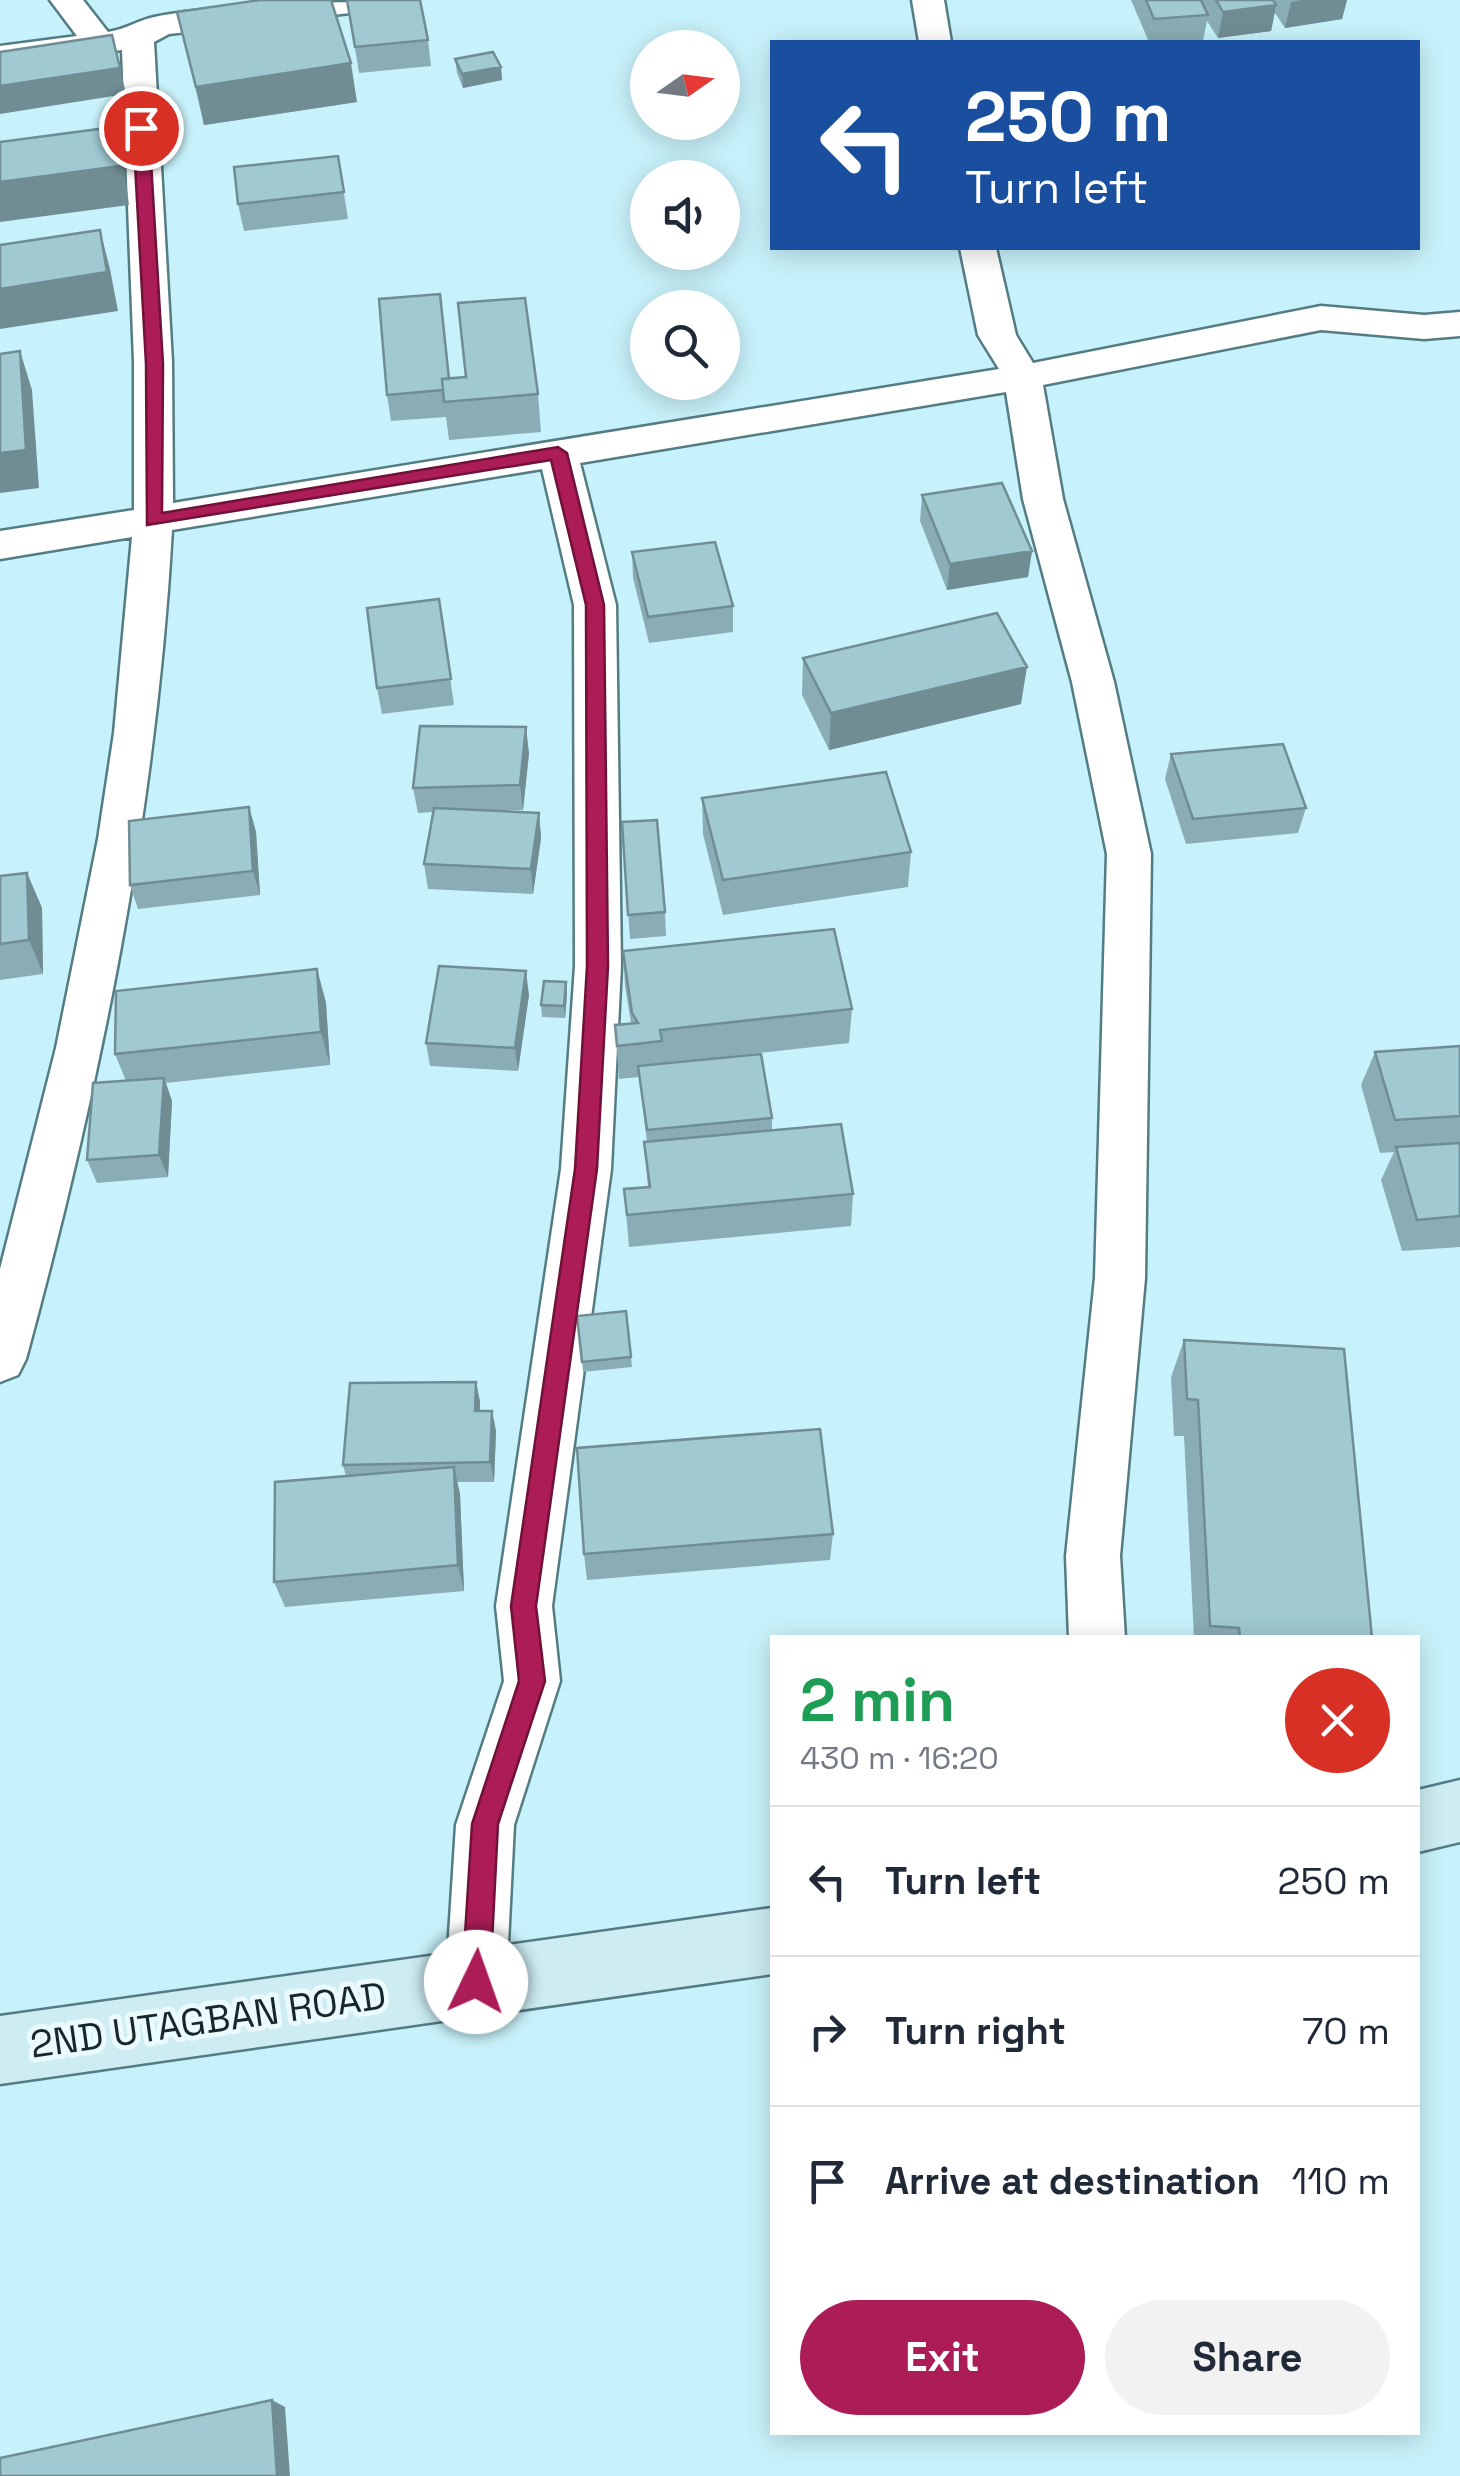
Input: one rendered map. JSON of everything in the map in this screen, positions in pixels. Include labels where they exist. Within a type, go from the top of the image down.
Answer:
[{"type":"street","points":[[66,0],[99,43]]},
{"type":"street","points":[[928,0],[935,40]]},
{"type":"street","points":[[0,56],[137,38],[161,25],[350,3]]},
{"type":"street","points":[[0,1359],[81,1043],[127,811],[153,521],[155,364],[137,38]]},
{"type":"street","points":[[978,250],[998,335],[1023,377],[1042,498],[1094,682],[1129,854],[1120,1278],[1094,1556],[1097,1635]]},
{"type":"street","points":[[0,545],[1023,377],[1321,318],[1424,326],[1460,324]]},
{"type":"street","points":[[476,1982],[485,1824],[532,1681],[524,1606],[586,1169],[598,966],[595,605],[558,453]]},
{"type":"street","points":[[1420,1821],[1460,1812]]},
{"type":"street","name":"2ND UTAGBAN ROAD","points":[[0,2050],[770,1941]]},
{"type":"building","points":[[260,0],[331,0],[351,63],[196,87],[177,12]]},
{"type":"building","points":[[347,0],[420,0],[428,40],[355,47]]},
{"type":"building","points":[[1146,0],[1201,0],[1208,15],[1154,19]]},
{"type":"building","points":[[1216,0],[1273,0],[1276,5],[1223,12]]},
{"type":"building","points":[[112,35],[120,68],[0,86],[0,52]]},
{"type":"building","points":[[493,52],[501,67],[462,74],[455,59]]},
{"type":"building","points":[[114,127],[120,166],[0,182],[0,142]]},
{"type":"building","points":[[338,156],[344,192],[238,204],[234,167]]},
{"type":"building","points":[[100,230],[107,272],[0,289],[0,245]]},
{"type":"building","points":[[440,294],[449,379],[442,379],[443,390],[387,395],[379,299]]},
{"type":"building","points":[[525,298],[538,394],[444,402],[442,379],[466,377],[458,303]]},
{"type":"building","points":[[20,351],[26,450],[0,453],[0,354]]},
{"type":"building","points":[[1002,483],[1032,551],[950,564],[922,495]]},
{"type":"building","points":[[715,542],[733,606],[648,617],[632,552]]},
{"type":"building","points":[[439,599],[451,679],[377,688],[367,608]]},
{"type":"building","points":[[997,613],[1027,667],[831,713],[803,658]]},
{"type":"building","points":[[420,726],[526,727],[520,785],[413,788]]},
{"type":"building","points":[[1283,744],[1306,808],[1193,819],[1171,754]]},
{"type":"building","points":[[886,772],[911,852],[723,880],[702,798]]},
{"type":"building","points":[[249,807],[253,871],[130,885],[129,821]]},
{"type":"building","points":[[434,808],[539,813],[531,869],[424,864]]},
{"type":"building","points":[[657,820],[665,912],[628,915],[622,822]]},
{"type":"building","points":[[27,873],[29,940],[0,944],[0,876]]},
{"type":"building","points":[[834,929],[852,1009],[660,1030],[662,1041],[617,1046],[615,1025],[638,1023],[632,1013],[623,951]]},
{"type":"building","points":[[439,966],[526,971],[515,1048],[426,1043]]},
{"type":"building","points":[[317,969],[321,1032],[115,1054],[116,991]]},
{"type":"building","points":[[544,981],[566,982],[564,1006],[541,1005]]},
{"type":"building","points":[[1460,1046],[1460,1116],[1395,1120],[1375,1052]]},
{"type":"building","points":[[761,1054],[772,1118],[647,1130],[638,1066]]},
{"type":"building","points":[[164,1078],[159,1155],[87,1160],[93,1083]]},
{"type":"building","points":[[841,1124],[853,1194],[627,1215],[624,1189],[650,1187],[644,1142]]},
{"type":"building","points":[[1460,1143],[1460,1216],[1417,1220],[1396,1147]]},
{"type":"building","points":[[626,1311],[631,1357],[582,1362],[577,1316]]},
{"type":"building","points":[[1184,1340],[1344,1349],[1372,1635],[1240,1635],[1239,1628],[1210,1626],[1198,1400],[1187,1399]]},
{"type":"building","points":[[476,1382],[475,1411],[492,1411],[490,1462],[343,1465],[350,1383]]},
{"type":"building","points":[[820,1429],[833,1534],[584,1554],[577,1448]]},
{"type":"building","points":[[454,1467],[458,1565],[274,1582],[275,1482]]},
{"type":"building","points":[[272,2400],[277,2476],[0,2476],[0,2458]]},
{"type":"route","points":[[141,128],[155,364],[153,521],[558,453],[595,605],[598,966],[586,1169],[524,1606],[532,1681],[485,1824],[476,1982]]}]
